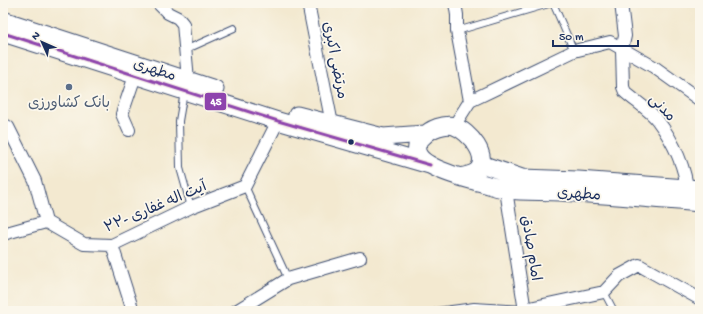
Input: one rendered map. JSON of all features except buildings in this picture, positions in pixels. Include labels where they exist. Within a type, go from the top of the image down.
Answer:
[{"type":"main road","name":"مطهری","points":[[3,20],[278,121],[430,165]]},
{"type":"main road","name":"مطهری","points":[[3,33],[135,76],[186,86],[384,137],[425,134]]},
{"type":"main road","points":[[445,125],[454,126],[473,140],[480,151],[481,164],[477,171],[470,175],[460,177],[430,165],[420,157],[416,149],[418,141],[425,134],[445,125]]},
{"type":"main road","name":"مطهری","points":[[481,164],[508,182]]},
{"type":"main road","name":"مطهری","points":[[460,177],[610,195],[694,195]]},
{"type":"street","points":[[158,3],[168,13],[178,18],[183,24],[186,86]]},
{"type":"street","name":"مرتضی اکبری","points":[[308,3],[332,124]]},
{"type":"street","points":[[455,3],[457,31],[470,101]]},
{"type":"street","name":"مدنی","points":[[621,3],[624,36],[622,49],[623,87],[625,92],[658,120],[682,163],[694,195]]},
{"type":"street","points":[[454,126],[470,101],[574,51],[610,42],[654,67],[700,100]]},
{"type":"street","points":[[129,130],[122,114],[135,76]]},
{"type":"street","points":[[246,186],[278,121]]},
{"type":"street","points":[[3,124],[8,127],[35,180],[46,222],[3,234]]},
{"type":"street","name":"امام صادق","points":[[508,182],[525,310]]},
{"type":"street","name":"۲۲- آیت اله غفاری","points":[[46,222],[84,244],[112,245],[191,207],[246,186]]},
{"type":"street","points":[[112,245],[133,311]]},
{"type":"street","points":[[236,311],[288,279],[360,258]]},
{"type":"street","points":[[525,310],[604,292],[618,276],[639,265],[700,299]]},
{"type":"lane","points":[[457,31],[553,3],[574,51]]},
{"type":"lane","points":[[184,50],[234,28]]},
{"type":"lane","points":[[186,86],[179,121],[180,168],[191,207]]},
{"type":"lane","points":[[246,186],[288,279]]},
{"type":"lane","points":[[604,292],[614,311]]},
{"type":"lane","points":[[437,311],[474,306],[525,310]]},
{"type":"transit line","name":"45","points":[[3,33],[278,121],[430,165]]},
{"type":"place","name":"بانک کشاورزی","points":[[69,87]]}]
